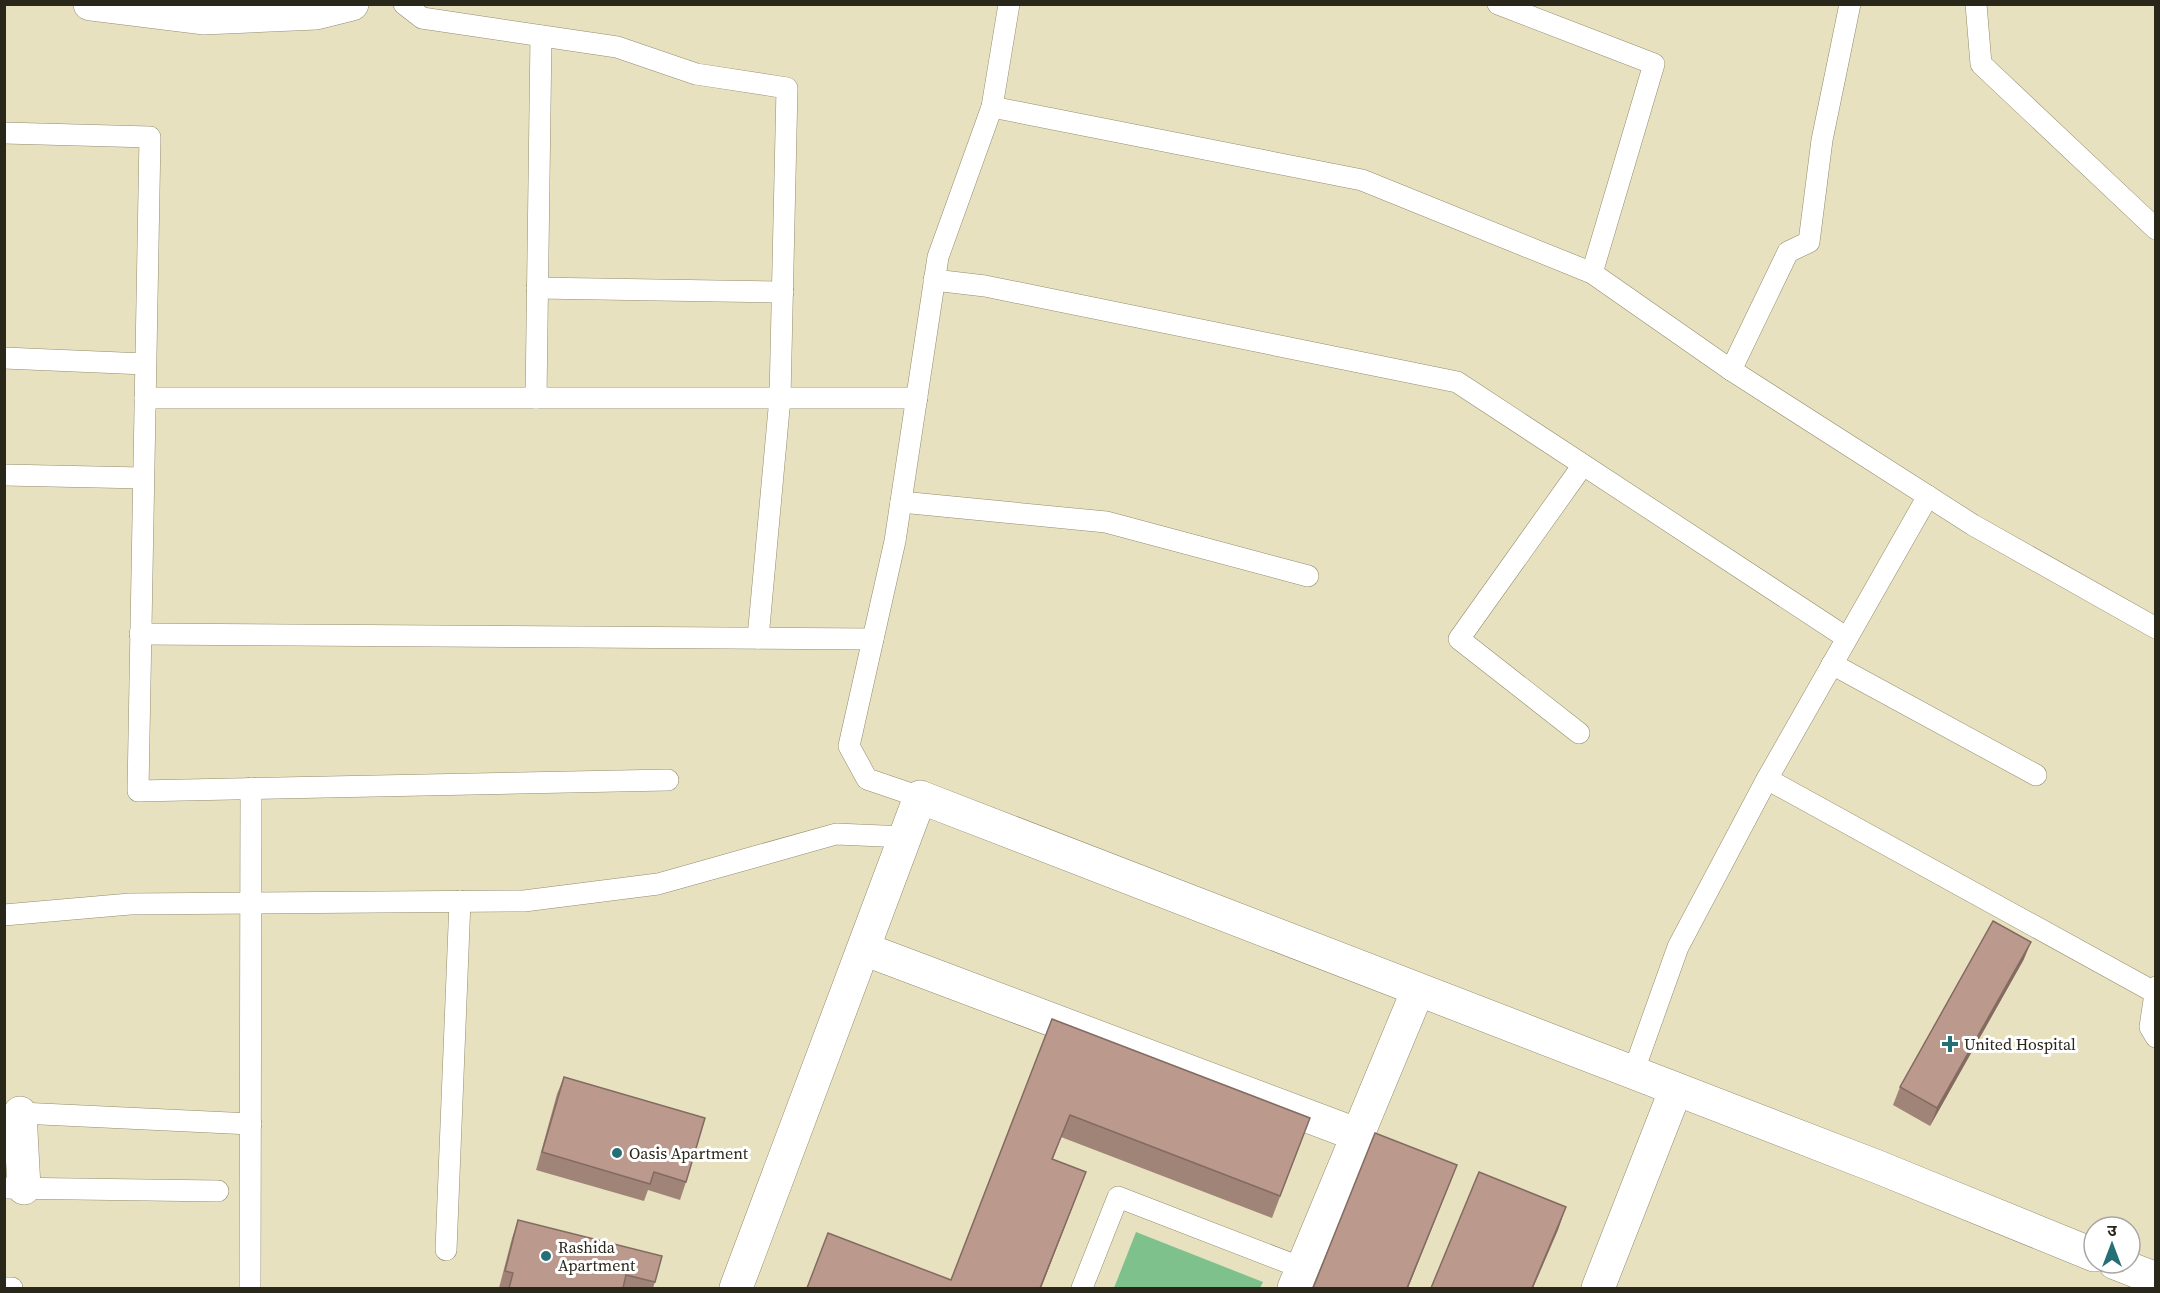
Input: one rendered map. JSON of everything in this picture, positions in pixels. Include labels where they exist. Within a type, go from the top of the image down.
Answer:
[{"type":"street","points":[[90,4],[203,18],[316,13],[352,4]]},
{"type":"street","points":[[736,1288],[920,797],[1676,1089],[2082,1249]]},
{"type":"street","points":[[864,949],[1358,1135]]},
{"type":"street","points":[[1298,1278],[1418,990]]},
{"type":"street","points":[[1598,1288],[1676,1089]]},
{"type":"street","points":[[14,1188],[20,1113]]},
{"type":"street","points":[[2142,1274],[2156,1279]]},
{"type":"lane","points":[[404,4],[422,18],[617,47],[696,74],[787,88],[780,398],[758,638]]},
{"type":"lane","points":[[920,797],[867,779],[849,746],[896,541],[938,257],[992,107],[1009,4]]},
{"type":"lane","points":[[1497,4],[1654,64],[1592,273]]},
{"type":"lane","points":[[1731,370],[1788,252],[1809,242],[1822,140],[1850,4]]},
{"type":"lane","points":[[1976,4],[1982,64],[2156,229]]},
{"type":"lane","points":[[536,398],[541,36]]},
{"type":"lane","points":[[992,107],[1362,180],[1592,273],[1731,370],[1972,525],[2156,628]]},
{"type":"lane","points":[[4,133],[150,137],[138,791],[668,780]]},
{"type":"lane","points":[[934,280],[985,286],[1457,382],[1847,638]]},
{"type":"lane","points":[[537,288],[783,292]]},
{"type":"lane","points":[[4,358],[145,364]]},
{"type":"lane","points":[[145,398],[916,398]]},
{"type":"lane","points":[[1579,733],[1459,639],[1583,465]]},
{"type":"lane","points":[[4,475],[143,478]]},
{"type":"lane","points":[[1633,1073],[1678,947],[1767,779],[1928,496]]},
{"type":"lane","points":[[901,502],[1106,522],[1308,576]]},
{"type":"lane","points":[[140,634],[873,639]]},
{"type":"lane","points":[[1832,664],[2036,776]]},
{"type":"lane","points":[[1767,779],[2155,989],[2150,1028],[2156,1037]]},
{"type":"lane","points":[[250,1288],[251,789]]},
{"type":"lane","points":[[4,915],[130,904],[524,901],[658,884],[836,834],[906,837]]},
{"type":"lane","points":[[446,1250],[460,901]]},
{"type":"lane","points":[[20,1113],[251,1124]]},
{"type":"lane","points":[[14,1188],[218,1191]]},
{"type":"lane","points":[[1082,1288],[1118,1197],[1298,1278]]},
{"type":"lane","points":[[4,1288],[12,1288]]},
{"type":"green space","points":[[1136,1232],[1263,1282],[1260,1288],[1114,1288]]},
{"type":"building","points":[[1993,921],[2031,942],[1937,1108],[1900,1087]]},
{"type":"building","points":[[1052,1019],[1310,1118],[1280,1196],[1070,1115],[1052,1159],[1086,1172],[1040,1288],[807,1288],[828,1233],[951,1280]]},
{"type":"building","name":"Oasis Apartment","points":[[564,1077],[705,1118],[686,1182],[654,1172],[650,1184],[542,1152]]},
{"type":"building","points":[[1375,1133],[1457,1165],[1407,1288],[1313,1288]]},
{"type":"building","points":[[1479,1172],[1566,1207],[1532,1288],[1431,1288]]},
{"type":"building","name":"Rashida Apartment","points":[[518,1220],[662,1256],[655,1282],[626,1275],[623,1288],[509,1288],[513,1273],[505,1271]]},
{"type":"place","name":"United Hospital","points":[[1950,1044]]},
{"type":"place","name":"Oasis Apartment","points":[[617,1153]]},
{"type":"place","name":"Rashida Apartment","points":[[546,1256]]}]
